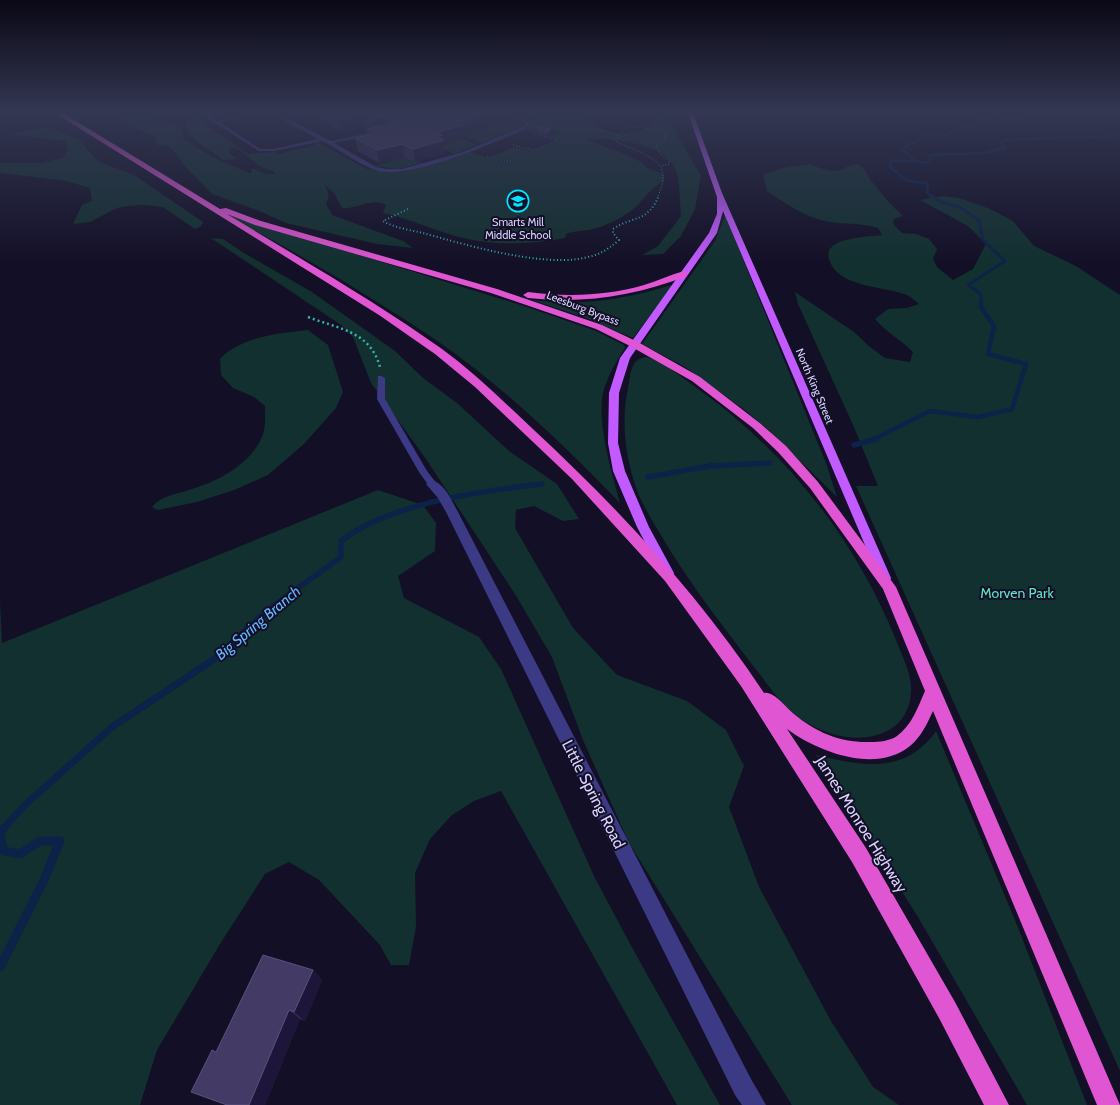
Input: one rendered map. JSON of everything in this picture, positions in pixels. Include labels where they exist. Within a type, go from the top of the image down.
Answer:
[{"type":"highway","name":"Leesburg Bypass","points":[[136,162],[237,226],[382,313],[439,352],[479,385],[576,476],[670,577]]},
{"type":"highway","name":"Leesburg Bypass","points":[[182,190],[258,223],[494,290],[591,324],[634,344],[696,379],[776,443],[814,485],[889,588]]},
{"type":"highway","points":[[494,290],[566,299],[603,297],[646,288],[684,274]]},
{"type":"highway","name":"James Monroe Highway","points":[[670,577],[747,681],[859,855],[947,1010],[997,1105]]},
{"type":"highway","points":[[889,588],[1109,1105]]},
{"type":"highway","points":[[747,681],[773,707],[810,736],[836,747],[857,751],[890,748],[905,740],[920,722],[933,692]]},
{"type":"main road","name":"North King Street","points":[[708,162],[719,193],[889,588]]},
{"type":"main road","name":"North King Street","points":[[670,577],[628,497],[619,471],[613,443],[614,393],[622,366],[634,344],[716,227],[720,207],[719,193]]},
{"type":"street","name":"Little Spring Road","points":[[432,484],[446,500],[743,1087],[755,1105]]},
{"type":"lane","points":[[363,162],[374,168],[387,171],[402,170],[434,162]]},
{"type":"lane","points":[[381,378],[381,399],[418,465],[432,484]]},
{"type":"path","points":[[408,209],[383,221],[446,240],[546,260],[590,257],[603,254],[615,246],[619,240],[613,233],[613,229],[652,210],[667,177],[665,170],[654,162]]},
{"type":"path","points":[[661,166],[669,164],[669,162]]},
{"type":"path","points":[[308,317],[353,334],[370,343],[378,358],[381,378]]},
{"type":"green space","points":[[99,162],[134,175],[203,222],[201,226],[195,229],[163,207],[142,205],[115,209],[90,222],[73,224],[82,205],[92,201],[90,188],[67,181],[0,173],[0,163]]},
{"type":"green space","points":[[182,162],[223,162],[251,174],[252,168],[266,174],[274,174],[275,172],[261,167],[254,162],[353,162],[367,169],[389,172],[412,169],[437,162],[640,162],[646,167],[665,175],[664,181],[655,187],[632,210],[606,225],[569,233],[566,234],[565,238],[529,243],[480,241],[457,236],[383,213],[386,205],[376,202],[342,208],[334,193],[325,185],[329,195],[326,204],[332,215],[403,241],[413,248],[377,244],[286,223],[257,210],[212,194]]},
{"type":"green space","points":[[390,162],[422,163],[398,169],[375,166]]},
{"type":"green space","points":[[671,162],[693,162],[701,176],[695,209],[681,236],[663,254],[642,255],[658,246],[681,216],[679,184],[674,166]]},
{"type":"green space","name":"Morven Park","points":[[810,164],[835,171],[858,164],[861,166],[880,192],[903,216],[894,219],[893,224],[902,233],[916,234],[929,239],[937,249],[933,259],[937,267],[953,280],[973,269],[986,244],[968,226],[920,200],[943,196],[959,198],[990,209],[1013,221],[1034,246],[1076,266],[1120,295],[1120,1071],[856,486],[878,486],[853,425],[798,304],[795,292],[854,332],[885,358],[910,362],[913,352],[875,319],[888,309],[907,308],[919,304],[907,295],[851,281],[841,276],[834,269],[829,259],[829,252],[833,246],[839,242],[882,235],[878,228],[817,219],[794,209],[767,191],[763,175],[782,168]]},
{"type":"green space","points":[[224,213],[527,307],[596,331],[624,345],[625,348],[609,376],[602,398],[605,444],[620,503],[532,417],[461,358],[356,289]]},
{"type":"green space","points":[[725,215],[826,463],[837,497],[746,411],[685,367],[642,344],[715,241]]},
{"type":"green space","points":[[211,238],[223,239],[312,292],[395,351],[423,378],[457,403],[509,451],[557,484],[579,519],[563,521],[534,506],[516,510],[515,528],[573,628],[617,675],[687,701],[726,730],[744,766],[729,807],[759,887],[831,1021],[873,1087],[899,1105],[792,1105],[629,843],[583,740],[552,657],[515,594],[426,459],[371,383],[353,337],[341,325]]},
{"type":"green space","points":[[673,285],[633,338],[586,318],[532,300],[585,302],[636,295]]},
{"type":"green space","points":[[308,330],[328,345],[343,392],[336,408],[304,444],[268,475],[234,490],[197,502],[158,510],[152,507],[164,498],[200,487],[232,471],[257,447],[262,437],[265,425],[265,406],[254,397],[233,388],[221,375],[220,359],[238,346],[261,337]]},
{"type":"green space","points":[[647,357],[660,362],[677,374],[727,411],[758,438],[787,467],[838,531],[860,566],[879,602],[909,673],[911,686],[909,705],[904,715],[894,727],[874,736],[858,738],[826,732],[797,716],[774,693],[685,574],[646,510],[629,463],[625,438],[626,400],[632,368],[637,360]]},
{"type":"green space","points":[[378,490],[423,505],[436,523],[435,551],[398,576],[404,598],[479,637],[501,669],[594,876],[720,1105],[677,1105],[501,791],[474,801],[452,815],[430,839],[415,873],[416,927],[409,965],[391,965],[380,945],[319,880],[289,862],[265,874],[220,944],[157,1050],[140,1105],[0,1105],[0,601],[2,643]]},
{"type":"green space","points":[[936,731],[1015,920],[1087,1105],[1027,1105],[918,917],[816,755],[866,764],[882,764],[897,761],[911,755],[924,745]]},
{"type":"building","points":[[263,955],[313,970],[294,1012],[289,1010],[249,1105],[227,1105],[191,1092],[212,1050],[216,1052]]},
{"type":"waterway","name":"Big Spring Branch","points":[[891,162],[890,167],[906,180],[928,184],[927,193],[932,196]]},
{"type":"waterway","points":[[919,162],[929,162]]},
{"type":"waterway","name":"Big Spring Branch","points":[[872,440],[930,411],[978,417],[1012,409],[1026,364],[988,354],[994,326],[981,307],[981,294],[968,285],[1005,261],[983,240],[979,220],[959,207],[939,201],[930,195]]},
{"type":"waterway","name":"Big Spring Branch","points":[[854,445],[876,439]]},
{"type":"waterway","name":"Big Spring Branch","points":[[648,477],[710,466],[770,463]]},
{"type":"waterway","name":"Big Spring Branch","points":[[265,612],[341,557],[341,541],[361,528],[384,517],[410,508],[465,495],[542,484]]},
{"type":"waterway","name":"Big Spring Branch","points":[[2,830],[25,805],[112,727],[216,658],[267,611]]},
{"type":"waterway","name":"Big Spring Branch","points":[[0,835],[4,851],[20,854],[40,841],[60,841],[44,880],[0,967]]},
{"type":"place","name":"Smarts Mill Middle School","points":[[518,201]]}]
